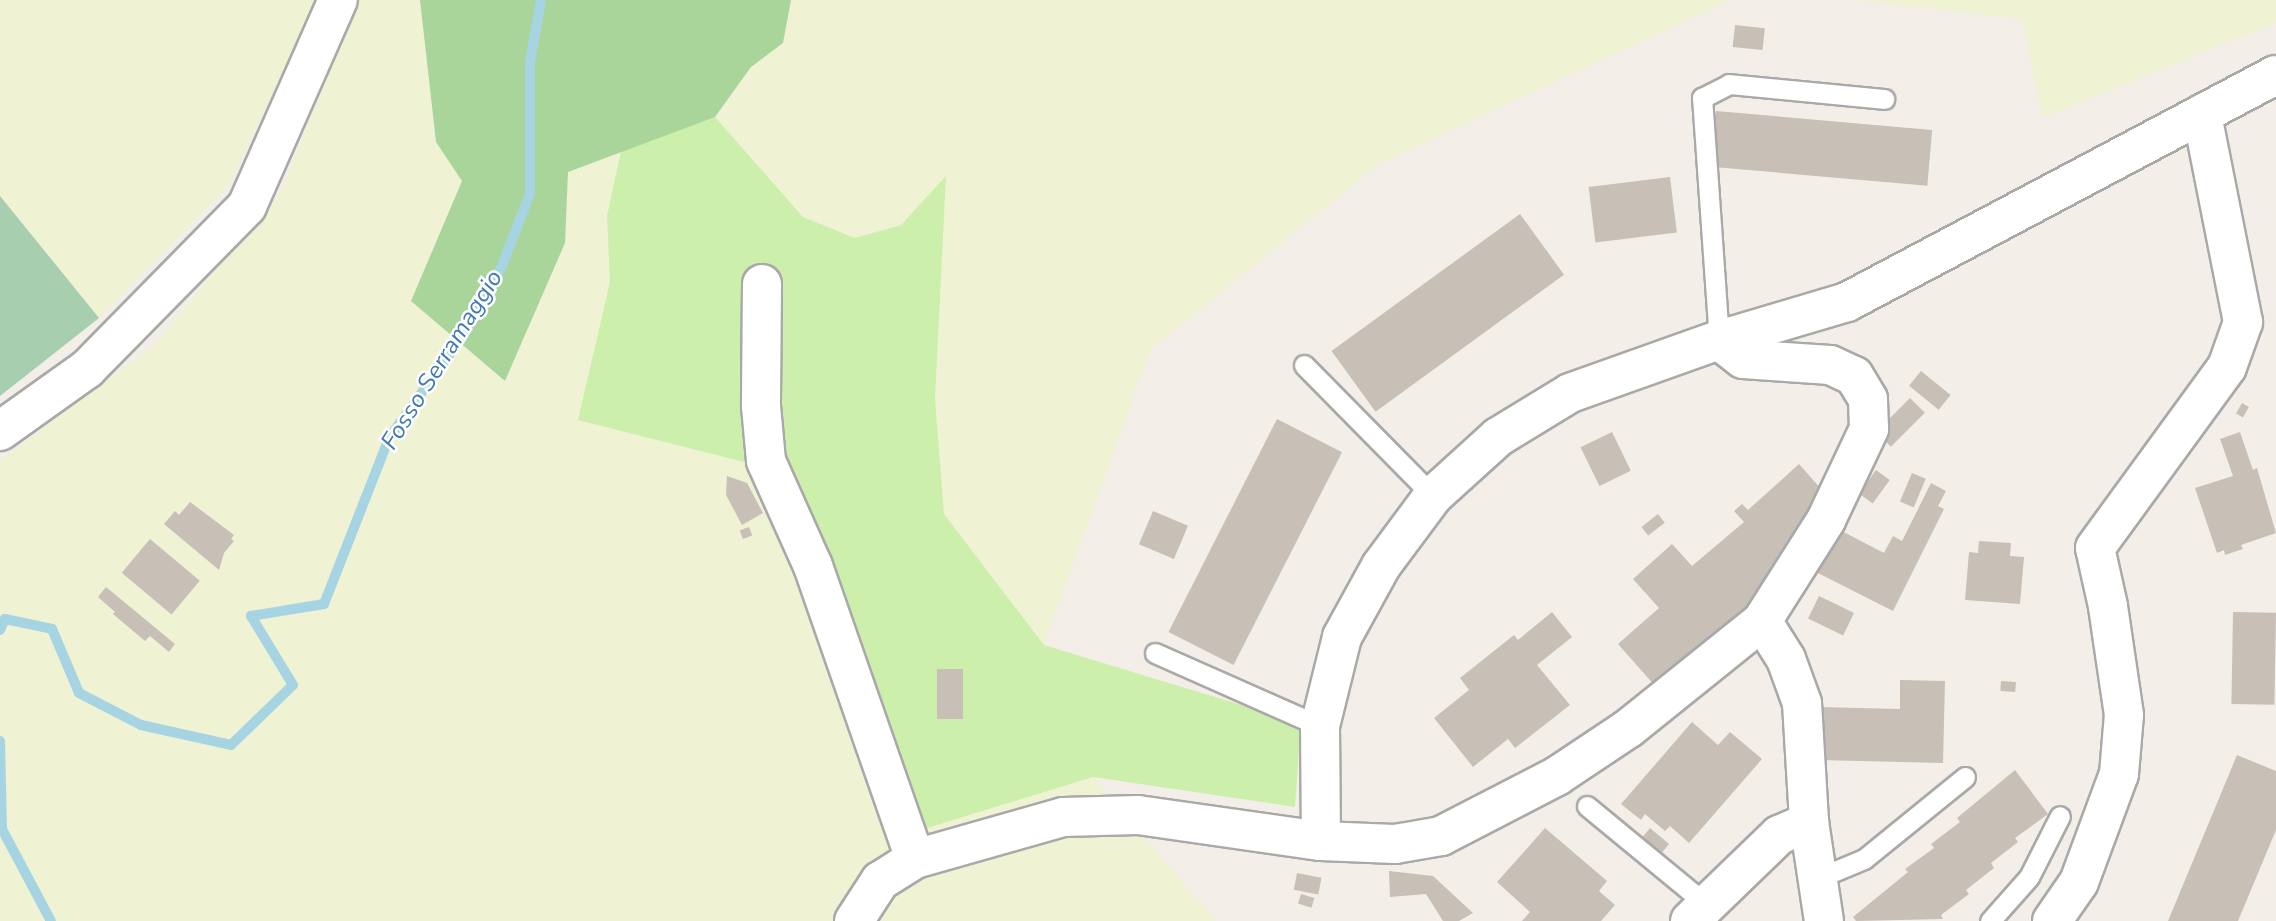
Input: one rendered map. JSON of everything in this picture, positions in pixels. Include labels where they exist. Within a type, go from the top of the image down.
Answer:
[{"type":"street","points":[[0,431],[87,369],[247,206],[338,0]]},
{"type":"street","points":[[1321,841],[1320,726],[1342,637],[1381,566],[1433,496],[1498,437],[1570,393],[1719,340],[1847,302],[2276,75]]},
{"type":"street","points":[[2052,921],[2079,882],[2119,774],[2124,715],[2108,606],[2095,548],[2227,367],[2243,322],[2202,114]]},
{"type":"street","points":[[762,284],[761,406],[766,461],[813,566],[915,859]]},
{"type":"street","points":[[855,921],[880,881],[915,859],[1063,817],[1138,815],[1321,841],[1395,844],[1441,836],[1557,776],[1629,729],[1762,621],[1826,520],[1869,429],[1868,399],[1854,376],[1830,365],[1743,359],[1719,340]]},
{"type":"street","points":[[1762,621],[1786,659],[1802,704],[1809,822],[1824,921]]},
{"type":"street","points":[[1699,913],[1779,835],[1809,822]]},
{"type":"lane","points":[[1719,340],[1702,98],[1728,84],[1884,99]]},
{"type":"lane","points":[[1304,365],[1433,496]]},
{"type":"lane","points":[[1155,653],[1320,726]]},
{"type":"lane","points":[[1816,879],[1864,859],[1965,777]]},
{"type":"lane","points":[[1587,806],[1699,913]]},
{"type":"lane","points":[[1990,921],[2029,877],[2060,816]]},
{"type":"green space","points":[[0,0],[316,0],[229,185],[99,318],[0,196]]},
{"type":"green space","points":[[359,0],[420,0],[436,142],[462,181],[411,301],[505,381],[565,243],[567,172],[621,151],[607,216],[610,282],[578,420],[764,467],[914,832],[1093,777],[1216,921],[0,921],[0,461],[154,345],[281,191]]},
{"type":"green space","points":[[420,0],[791,0],[783,43],[751,67],[715,117],[568,172],[565,243],[505,381],[411,301],[462,181],[436,142]]},
{"type":"green space","points":[[791,0],[1730,0],[1379,164],[1151,349],[1044,645],[944,514],[935,399],[946,177],[900,225],[855,238],[803,217],[715,117],[751,67],[783,43]]},
{"type":"green space","points":[[1852,0],[2276,0],[2276,23],[2042,118],[2022,19]]},
{"type":"green space","points":[[715,117],[803,217],[855,238],[901,225],[946,176],[935,399],[944,514],[1044,645],[1301,723],[1295,807],[1093,777],[914,832],[764,467],[578,420],[610,282],[607,216],[621,151]]},
{"type":"green space","points":[[0,196],[99,318],[0,396]]},
{"type":"building","points":[[1735,25],[1765,28],[1763,50],[1733,47]]},
{"type":"building","points":[[1716,111],[1932,130],[1927,186],[1711,167]]},
{"type":"building","points":[[1670,177],[1677,233],[1595,243],[1589,187]]},
{"type":"building","points":[[1520,214],[1564,275],[1376,412],[1331,351]]},
{"type":"building","points":[[1921,371],[1951,395],[1939,410],[1909,386]]},
{"type":"building","points":[[1910,398],[1925,413],[1891,447],[1876,432]]},
{"type":"building","points":[[2242,403],[2249,407],[2243,417],[2236,413]]},
{"type":"building","points":[[1277,419],[1342,452],[1234,665],[1168,632]]},
{"type":"building","points":[[1612,432],[1631,471],[1599,486],[1581,447]]},
{"type":"building","points":[[2240,432],[2253,470],[2257,468],[2276,533],[2241,545],[2243,549],[2225,555],[2224,550],[2217,553],[2195,488],[2233,476],[2220,439]]},
{"type":"building","points":[[1799,464],[1822,490],[1813,498],[1826,508],[1772,583],[1656,687],[1618,644],[1659,608],[1633,579],[1672,544],[1692,566],[1744,522],[1734,511],[1742,504],[1748,510]]},
{"type":"building","points":[[1876,470],[1890,480],[1873,503],[1859,493]]},
{"type":"building","points":[[1912,473],[1926,479],[1914,507],[1900,502]]},
{"type":"building","points":[[727,476],[747,483],[763,513],[742,525],[726,495]]},
{"type":"building","points":[[1931,483],[1946,491],[1938,506],[1944,509],[1893,611],[1810,569],[1832,526],[1884,553],[1893,536],[1902,541]]},
{"type":"building","points":[[190,502],[234,535],[231,539],[234,541],[224,553],[219,570],[164,524],[175,511],[179,515]]},
{"type":"building","points":[[1153,511],[1188,526],[1174,559],[1139,544]]},
{"type":"building","points":[[1658,514],[1665,523],[1648,536],[1641,527]]},
{"type":"building","points":[[749,527],[752,535],[743,539],[740,531]]},
{"type":"building","points":[[150,539],[200,581],[172,614],[122,573]]},
{"type":"building","points":[[1979,541],[2011,543],[2010,556],[2024,557],[2020,604],[1965,600],[1969,552],[1978,553]]},
{"type":"building","points":[[106,587],[175,644],[169,652],[150,636],[145,641],[113,614],[115,612],[98,597]]},
{"type":"building","points":[[1819,596],[1854,613],[1843,636],[1808,618]]},
{"type":"building","points":[[1552,612],[1572,637],[1537,665],[1570,705],[1515,748],[1508,739],[1473,767],[1434,718],[1469,690],[1460,678],[1514,635],[1518,640]]},
{"type":"building","points":[[2233,612],[2276,613],[2274,705],[2231,704]]},
{"type":"building","points":[[937,669],[963,669],[963,719],[937,719]]},
{"type":"building","points":[[1900,680],[1945,681],[1943,763],[1818,760],[1819,707],[1900,709]]},
{"type":"building","points":[[2001,681],[2016,682],[2015,692],[2000,691]]},
{"type":"building","points":[[1692,722],[1718,745],[1730,732],[1762,759],[1689,843],[1670,826],[1665,831],[1645,814],[1641,820],[1621,804]]},
{"type":"building","points":[[2237,755],[2276,771],[2276,830],[2238,921],[2168,921]]},
{"type":"building","points":[[2015,770],[2048,814],[2015,838],[2018,842],[1991,863],[1994,868],[1966,890],[1969,894],[1941,915],[1943,919],[1856,921],[1853,917],[1908,872],[1905,869],[1934,848],[1931,844],[1960,822],[1957,818]]},
{"type":"building","points":[[1545,828],[1607,881],[1599,891],[1615,905],[1601,921],[1522,921],[1530,912],[1497,882]]},
{"type":"building","points":[[1650,828],[1669,844],[1660,855],[1641,839]]},
{"type":"building","points":[[1389,871],[1433,876],[1473,913],[1459,921],[1443,921],[1426,894],[1390,897]]},
{"type":"building","points":[[1297,873],[1322,878],[1318,894],[1294,890]]},
{"type":"building","points":[[1301,894],[1314,898],[1311,908],[1298,904]]},
{"type":"waterway","name":"Fosso Serramaggio","points":[[0,630],[5,619],[52,629],[79,693],[141,725],[231,745],[293,685],[251,616],[324,604],[389,438],[462,337],[502,266],[530,193],[530,62],[541,0]]},
{"type":"waterway","name":"Fosso Serramaggio","points":[[0,741],[2,829],[51,921]]}]
